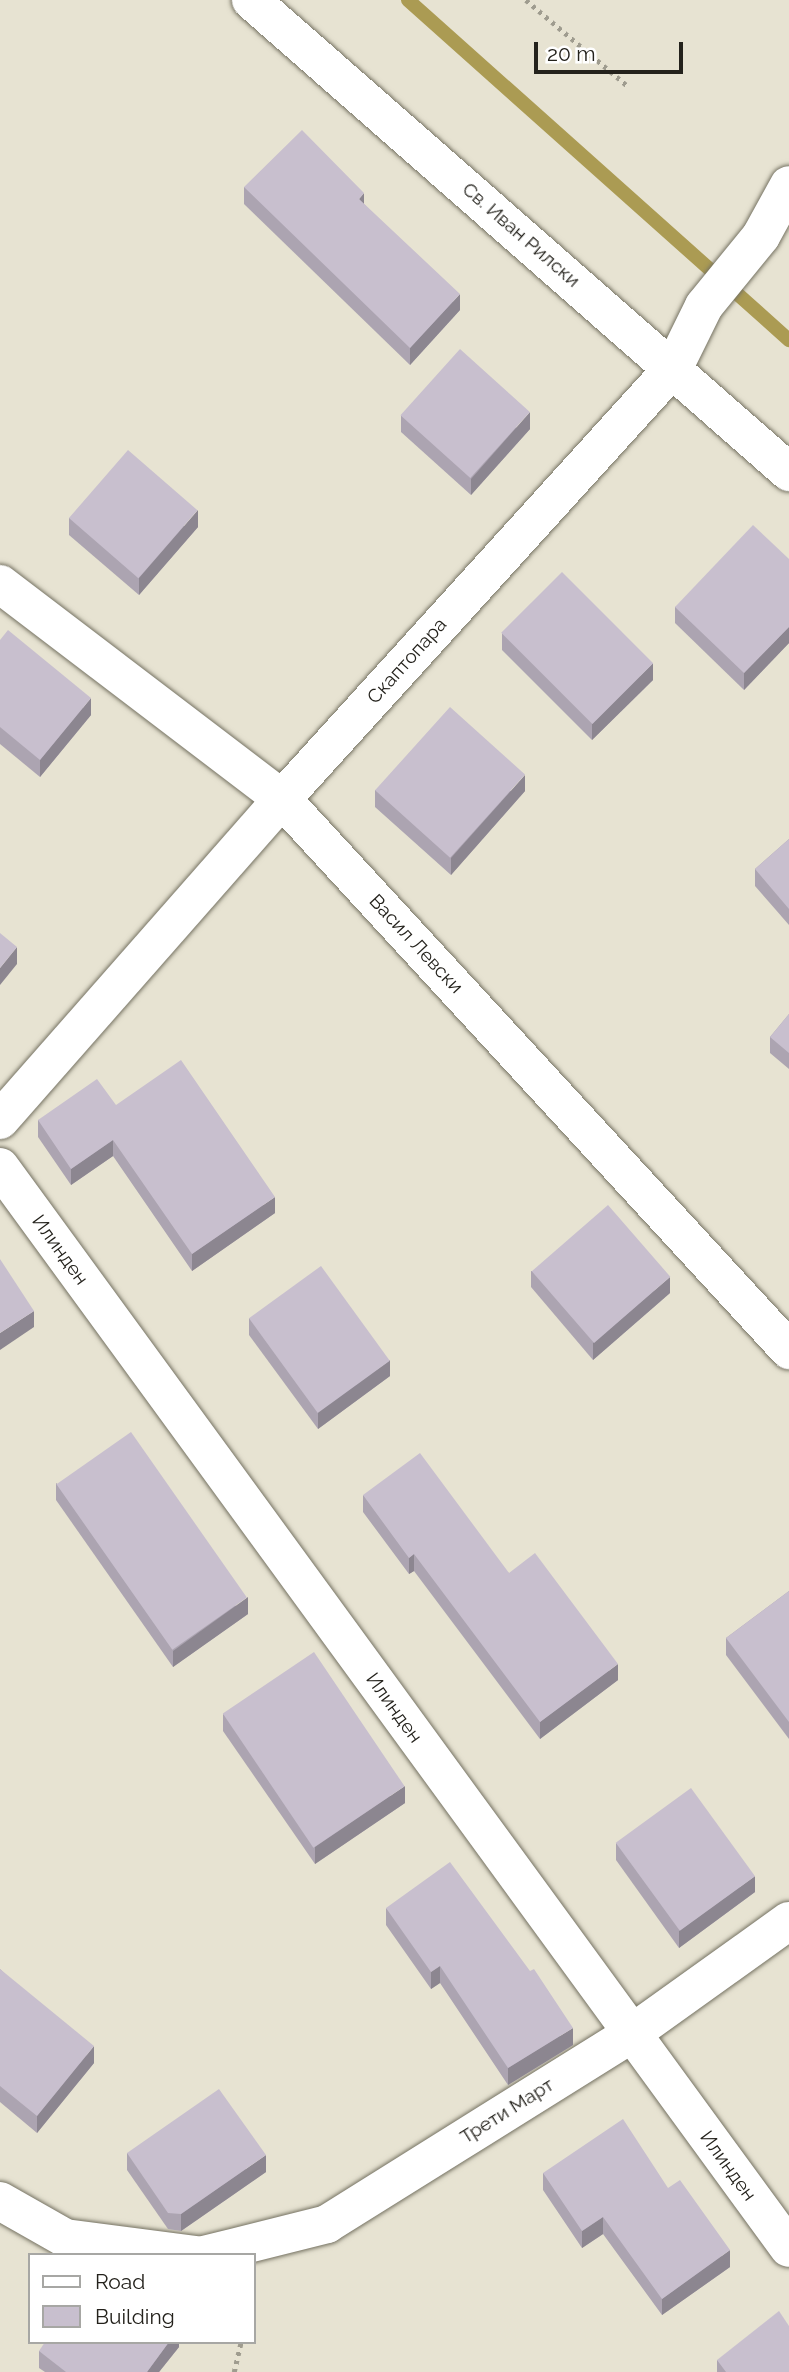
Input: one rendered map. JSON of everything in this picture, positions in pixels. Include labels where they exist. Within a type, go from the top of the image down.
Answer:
[{"type":"street","name":"Св. Иван Рилски","points":[[251,0],[674,367],[789,472]]},
{"type":"street","name":"Скаптопара","points":[[0,1120],[282,799],[674,367],[704,306],[761,236],[789,185]]},
{"type":"street","name":"Васил Левски","points":[[0,584],[282,799],[789,1350]]},
{"type":"street","name":"Илинден","points":[[0,1167],[789,2248]]},
{"type":"street","name":"Трети Март","points":[[212,2253],[327,2224],[631,2034],[789,1921]]},
{"type":"street","points":[[0,2201],[65,2238],[181,2253]]},
{"type":"path","points":[[526,0],[629,87]]},
{"type":"path","points":[[234,2372],[241,2344]]},
{"type":"building","points":[[302,130],[364,193],[359,199],[460,294],[410,348],[244,187]]},
{"type":"building","points":[[460,349],[530,412],[470,478],[400,415]]},
{"type":"building","points":[[128,450],[197,510],[138,578],[69,518]]},
{"type":"building","points":[[753,525],[789,559],[789,627],[744,673],[675,607]]},
{"type":"building","points":[[562,572],[653,663],[592,724],[501,633]]},
{"type":"building","points":[[8,630],[91,698],[40,760],[0,727],[0,640]]},
{"type":"building","points":[[450,707],[525,775],[450,858],[375,790]]},
{"type":"building","points":[[789,839],[789,909],[755,869]]},
{"type":"building","points":[[0,933],[17,947],[0,968]]},
{"type":"building","points":[[789,1014],[789,1053],[770,1037]]},
{"type":"building","points":[[181,1060],[275,1197],[192,1254],[113,1140],[71,1169],[38,1120],[97,1079],[116,1105]]},
{"type":"building","points":[[608,1205],[670,1277],[594,1343],[532,1271]]},
{"type":"building","points":[[0,1259],[34,1311],[0,1333]]},
{"type":"building","points":[[321,1266],[390,1361],[318,1413],[249,1318]]},
{"type":"building","points":[[131,1432],[247,1597],[172,1650],[56,1484]]},
{"type":"building","points":[[420,1453],[509,1573],[535,1553],[618,1664],[540,1722],[414,1554],[409,1558],[363,1495]]},
{"type":"building","points":[[789,1591],[789,1722],[726,1638]]},
{"type":"building","points":[[314,1652],[405,1786],[313,1848],[223,1714]]},
{"type":"building","points":[[691,1788],[755,1876],[680,1931],[616,1843]]},
{"type":"building","points":[[450,1862],[530,1971],[534,1969],[573,2028],[508,2068],[440,1966],[431,1972],[386,1908]]},
{"type":"building","points":[[0,1969],[94,2046],[37,2116],[0,2086]]},
{"type":"building","points":[[219,2089],[266,2155],[181,2214],[168,2213],[127,2153]]},
{"type":"building","points":[[623,2119],[668,2188],[680,2180],[730,2250],[662,2299],[603,2217],[582,2231],[543,2173]]},
{"type":"building","points":[[779,2311],[789,2326],[789,2372],[726,2372],[717,2360]]},
{"type":"building","points":[[44,2344],[168,2344],[147,2372],[66,2372],[39,2351]]},
{"type":"waterway","points":[[408,0],[789,340]]}]
